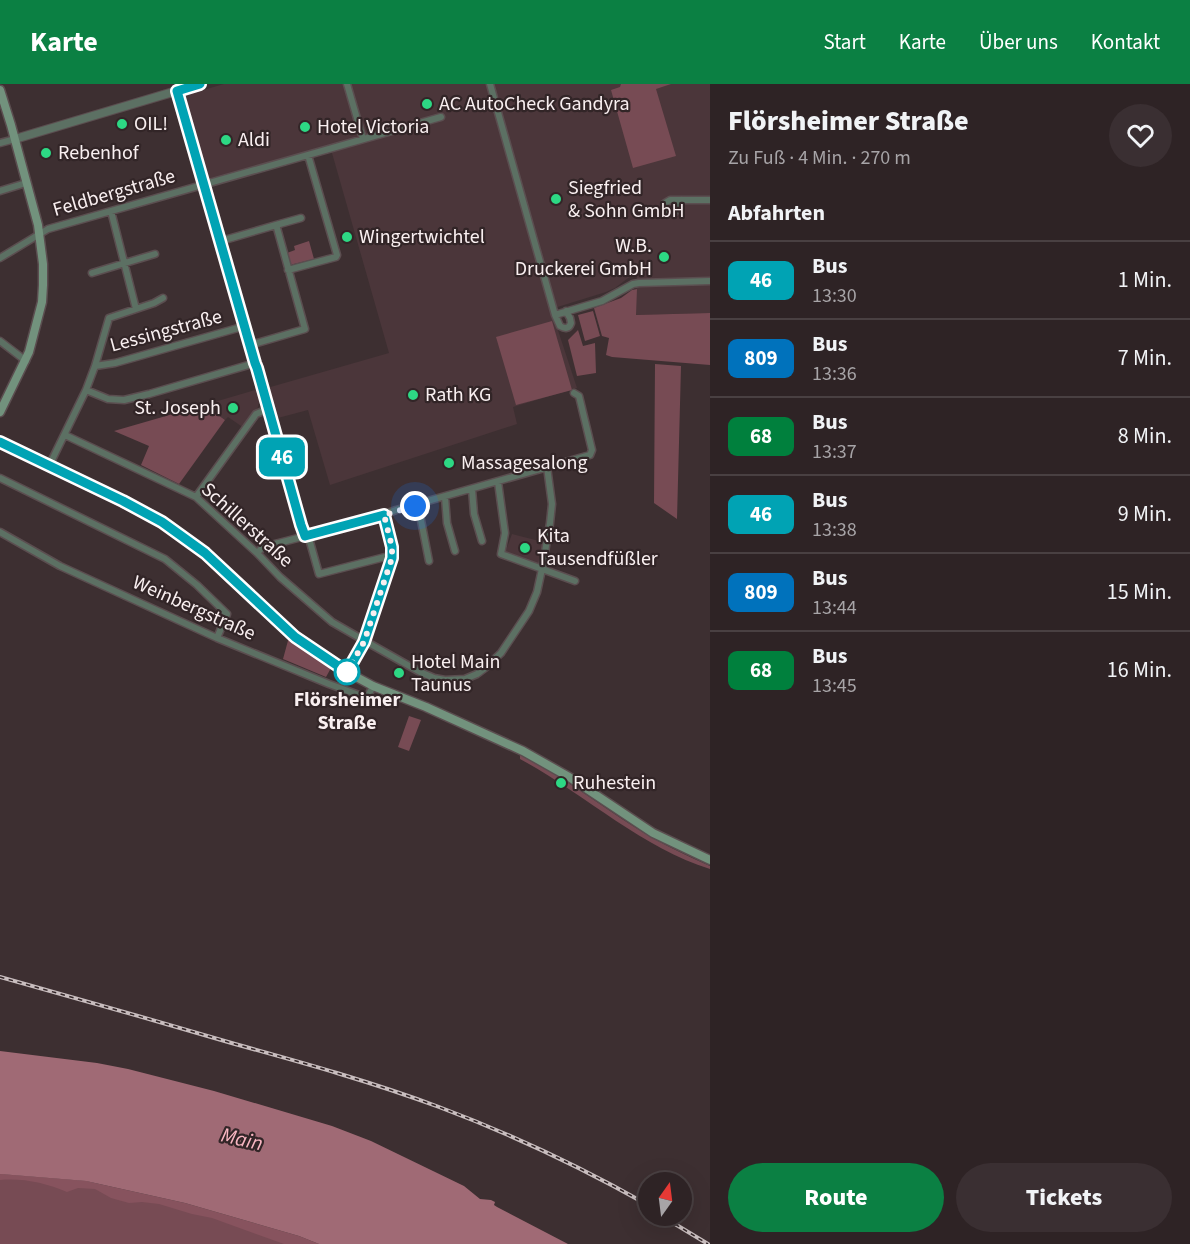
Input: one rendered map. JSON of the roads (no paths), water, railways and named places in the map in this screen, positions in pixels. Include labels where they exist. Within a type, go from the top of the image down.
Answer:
[{"type":"main road","points":[[0,91],[40,234],[43,264],[42,302],[34,338],[26,361],[0,412]]},
{"type":"main road","points":[[0,442],[162,522],[190,541],[232,577],[295,637],[347,672],[373,686],[524,751],[569,777],[653,833],[710,860]]},
{"type":"street","points":[[0,143],[200,84]]},
{"type":"street","points":[[347,84],[363,140]]},
{"type":"street","points":[[490,84],[555,315],[560,326],[568,328],[571,321],[566,311]]},
{"type":"street","points":[[177,91],[301,525],[307,536],[319,574],[382,558],[392,558]]},
{"type":"street","name":"Feldbergstraße","points":[[0,258],[48,229],[441,117]]},
{"type":"street","points":[[11,125],[28,135]]},
{"type":"street","points":[[288,270],[337,255],[308,155]]},
{"type":"street","points":[[0,191],[26,183]]},
{"type":"street","points":[[682,200],[710,200]]},
{"type":"street","points":[[111,211],[136,309]]},
{"type":"street","points":[[221,241],[301,218]]},
{"type":"street","points":[[250,345],[304,329],[276,225]]},
{"type":"street","points":[[92,273],[155,254]]},
{"type":"street","points":[[555,315],[602,301],[633,284],[710,281]]},
{"type":"street","points":[[49,466],[86,390],[109,317],[158,302],[163,298]]},
{"type":"street","name":"Lessingstraße","points":[[95,366],[116,363],[244,326]]},
{"type":"street","points":[[0,341],[26,361]]},
{"type":"street","points":[[86,390],[108,399],[124,400],[255,363]]},
{"type":"street","points":[[257,553],[263,547],[590,456],[592,450],[579,396],[574,393]]},
{"type":"street","points":[[196,497],[256,414],[268,409]]},
{"type":"street","name":"Schillerstraße","points":[[65,435],[196,497],[280,577],[332,622],[364,642],[434,678],[458,680],[470,677],[485,668],[501,653],[530,611],[537,592],[550,523],[552,504],[547,467]]},
{"type":"street","points":[[0,478],[165,559],[227,614],[217,638]]},
{"type":"street","points":[[498,482],[505,533],[501,554],[575,581]]},
{"type":"street","points":[[472,489],[474,514],[482,541]]},
{"type":"street","points":[[445,497],[447,523],[455,551]]},
{"type":"street","points":[[418,505],[429,561]]},
{"type":"street","points":[[347,672],[364,642],[392,558],[392,547],[384,515]]},
{"type":"street","name":"Weinbergstraße","points":[[0,532],[60,566],[217,638],[367,698],[373,686]]},
{"type":"water","name":"Main","points":[[0,1051],[128,1069],[214,1091],[332,1126],[371,1141],[464,1186],[480,1199],[495,1202],[494,1205],[497,1207],[568,1244],[319,1244],[185,1203],[86,1181],[0,1174]]},
{"type":"railway","points":[[0,977],[312,1066],[414,1098],[519,1140],[638,1200]]},
{"type":"railway","points":[[678,1226],[708,1244]]},
{"type":"place","name":"AC AutoCheck Gandyra","points":[[427,104]]},
{"type":"place","name":"OIL!","points":[[122,124]]},
{"type":"place","name":"Hotel Victoria","points":[[305,127]]},
{"type":"place","name":"Aldi","points":[[226,140]]},
{"type":"place","name":"Rebenhof","points":[[46,153]]},
{"type":"place","name":"Siegfried & Sohn GmbH","points":[[556,199]]},
{"type":"place","name":"Wingertwichtel","points":[[347,237]]},
{"type":"place","name":"W.B. Druckerei GmbH","points":[[664,257]]},
{"type":"place","name":"Rath KG","points":[[413,395]]},
{"type":"place","name":"St. Joseph","points":[[233,408]]},
{"type":"place","name":"Massagesalong","points":[[449,463]]},
{"type":"place","name":"Kita Tausendfüßler","points":[[525,548]]},
{"type":"place","name":"Flörsheimer Straße","points":[[347,672]]},
{"type":"place","name":"Hotel Main Taunus","points":[[399,673]]},
{"type":"place","name":"Ruhestein","points":[[561,783]]}]
